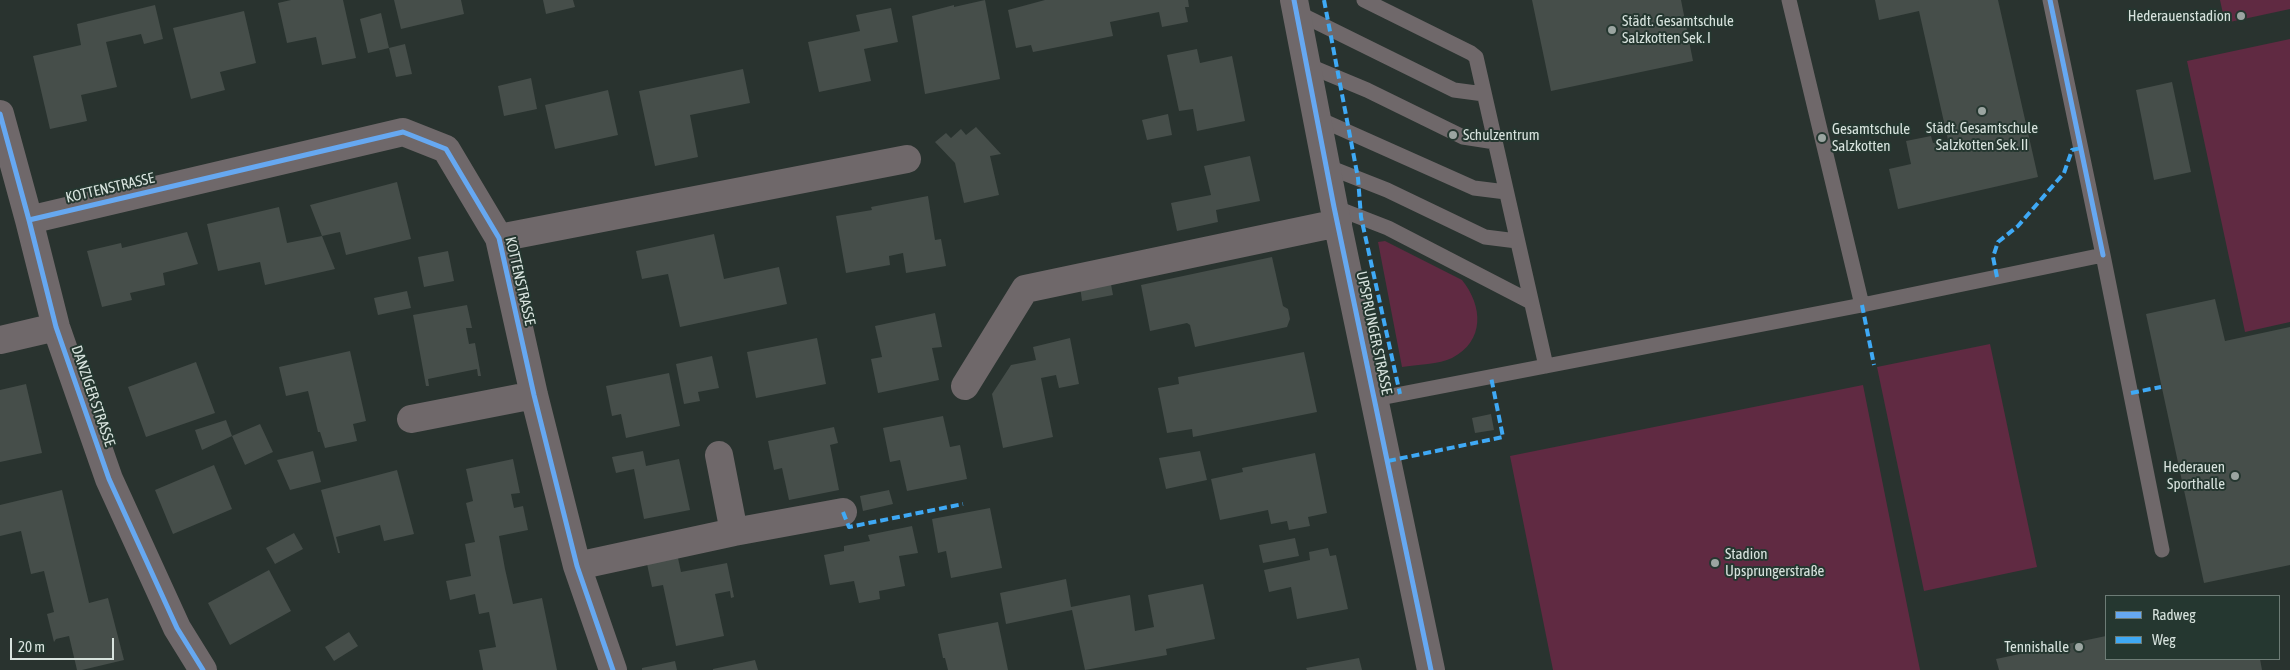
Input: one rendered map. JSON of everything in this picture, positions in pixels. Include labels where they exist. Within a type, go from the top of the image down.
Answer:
[{"type":"street","name":"UPSPRUNGER STRASSE","points":[[1295,6],[1336,215],[1431,670]]},
{"type":"street","name":"DANZIGER STRASSE","points":[[0,114],[30,220],[56,327],[109,479],[177,628],[203,670]]},
{"type":"street","name":"KOTTENSTRASSE","points":[[30,220],[403,132],[446,149],[499,238],[534,395],[577,566],[613,670]]},
{"type":"street","name":"KOTTENSTRASSE","points":[[499,238],[908,159]]},
{"type":"street","points":[[965,386],[1025,289],[1336,215]]},
{"type":"street","points":[[0,340],[56,327]]},
{"type":"street","points":[[411,419],[534,395]]},
{"type":"street","points":[[719,455],[734,532]]},
{"type":"street","points":[[577,566],[734,532],[843,512]]},
{"type":"lane","points":[[1364,0],[1476,57],[1546,366]]},
{"type":"lane","points":[[1789,0],[1862,305]]},
{"type":"lane","points":[[2050,0],[2162,550]]},
{"type":"lane","points":[[1295,6],[1454,90],[1484,94]]},
{"type":"lane","points":[[1306,65],[1367,90],[1463,137],[1495,142]]},
{"type":"lane","points":[[1317,118],[1474,188],[1506,192]]},
{"type":"lane","points":[[1326,166],[1387,190],[1485,237],[1518,241]]},
{"type":"lane","points":[[1336,215],[1388,228],[1531,302]]},
{"type":"lane","points":[[1375,399],[1862,305],[2103,255]]},
{"type":"shaded area","name":"Hederauenstadion","points":[[2220,0],[2290,0],[2290,9],[2225,23]]},
{"type":"shaded area","points":[[2290,39],[2290,322],[2245,332],[2187,61]]},
{"type":"shaded area","points":[[1385,241],[1462,280],[1469,290],[1477,312],[1475,333],[1463,351],[1447,360],[1402,367],[1378,242]]},
{"type":"shaded area","points":[[1990,344],[2037,567],[1924,591],[1877,367]]},
{"type":"shaded area","name":"Stadion Upsprungerstraße","points":[[1863,385],[1920,670],[1553,670],[1510,456]]},
{"type":"building","points":[[291,0],[343,0],[356,58],[322,65],[316,37],[287,43],[278,3]]},
{"type":"building","points":[[394,0],[461,0],[464,14],[401,29]]},
{"type":"building","points":[[543,0],[573,0],[575,7],[546,14]]},
{"type":"building","points":[[985,0],[1000,79],[925,94],[912,16],[954,5],[954,7]]},
{"type":"building","points":[[1045,0],[1188,0],[1189,7],[1185,7],[1188,22],[1162,27],[1159,12],[1110,22],[1113,36],[1033,52],[1031,45],[1016,48],[1008,10]]},
{"type":"building","name":"Städt. Gesamtschule Salzkotten Sek. I","points":[[1532,0],[1681,0],[1693,61],[1551,91]]},
{"type":"building","name":"Städt. Gesamtschule Salzkotten Sek. II","points":[[1875,0],[1998,0],[2038,177],[1898,209],[1889,169],[1911,164],[1906,141],[1931,136],[1933,143],[1948,140],[1919,11],[1879,20]]},
{"type":"building","points":[[155,5],[163,39],[144,44],[141,34],[106,42],[117,87],[81,95],[87,121],[50,129],[33,56],[81,45],[77,24]]},
{"type":"building","points":[[891,8],[898,42],[864,49],[871,81],[819,92],[808,42],[860,31],[856,15]]},
{"type":"building","points":[[244,11],[256,63],[220,72],[225,90],[191,99],[173,28]]},
{"type":"building","points":[[381,13],[389,48],[368,53],[360,19]]},
{"type":"building","points":[[405,44],[412,74],[396,77],[389,48]]},
{"type":"building","points":[[1197,49],[1200,63],[1232,56],[1245,121],[1197,131],[1193,109],[1179,111],[1167,55]]},
{"type":"building","points":[[743,69],[750,103],[690,115],[698,157],[655,166],[639,91]]},
{"type":"building","points":[[531,78],[537,109],[504,116],[498,86]]},
{"type":"building","points":[[2172,82],[2191,172],[2154,180],[2136,90]]},
{"type":"building","points":[[608,90],[618,135],[555,149],[545,105]]},
{"type":"building","points":[[1168,114],[1172,135],[1147,140],[1142,120]]},
{"type":"building","points":[[976,127],[1001,154],[990,156],[999,195],[964,203],[955,163],[935,142],[946,133],[951,138],[961,129],[966,135]]},
{"type":"building","points":[[1250,156],[1260,201],[1216,210],[1218,222],[1177,231],[1171,203],[1211,195],[1204,166]]},
{"type":"building","points":[[397,182],[411,239],[346,255],[340,232],[322,236],[310,205]]},
{"type":"building","points":[[928,196],[935,240],[941,239],[946,266],[906,273],[903,253],[889,256],[890,265],[846,273],[836,216],[872,210],[871,207]]},
{"type":"building","points":[[279,207],[287,243],[322,236],[335,269],[265,285],[260,262],[218,271],[207,224]]},
{"type":"building","points":[[187,232],[198,264],[163,273],[165,285],[130,293],[132,300],[102,307],[87,251],[121,243],[122,248]]},
{"type":"building","points":[[714,234],[724,279],[779,267],[787,304],[680,327],[668,274],[642,279],[636,251]]},
{"type":"building","points":[[448,251],[454,281],[424,287],[418,257]]},
{"type":"building","points":[[1272,257],[1283,306],[1288,309],[1290,319],[1287,327],[1195,347],[1190,325],[1187,323],[1150,331],[1141,285]]},
{"type":"building","points":[[1110,279],[1113,295],[1082,301],[1080,286]]},
{"type":"building","points":[[407,291],[411,308],[378,315],[374,298]]},
{"type":"building","name":"Hederauen Sporthalle","points":[[2215,299],[2225,341],[2290,327],[2290,565],[2204,583],[2146,314]]},
{"type":"building","points":[[467,305],[472,328],[466,328],[469,344],[475,343],[481,376],[478,376],[477,369],[428,379],[429,386],[426,386],[413,315]]},
{"type":"building","points":[[935,313],[942,347],[932,348],[939,380],[878,393],[871,359],[882,357],[875,326]]},
{"type":"building","points":[[817,338],[826,384],[756,398],[747,352]]},
{"type":"building","points":[[1070,338],[1079,384],[1059,388],[1056,375],[1041,378],[1053,437],[1003,448],[992,394],[1011,365],[1036,360],[1033,347]]},
{"type":"building","points":[[350,351],[366,421],[353,424],[357,441],[325,448],[320,432],[318,432],[308,391],[286,396],[279,367]]},
{"type":"building","points":[[1304,352],[1317,412],[1193,437],[1192,429],[1167,433],[1158,388],[1179,384],[1178,377]]},
{"type":"building","points":[[712,356],[719,388],[698,392],[700,401],[684,404],[676,364]]},
{"type":"building","points":[[196,362],[215,413],[146,437],[128,387]]},
{"type":"building","points":[[669,373],[680,426],[626,438],[621,414],[612,416],[606,386]]},
{"type":"building","points":[[26,384],[42,453],[0,462],[0,390]]},
{"type":"building","points":[[1491,414],[1494,430],[1475,433],[1472,418]]},
{"type":"building","points":[[943,416],[950,447],[960,445],[967,479],[907,491],[900,460],[890,462],[883,428]]},
{"type":"building","points":[[226,420],[232,436],[202,450],[195,430]]},
{"type":"building","points":[[260,424],[273,452],[245,465],[232,436]]},
{"type":"building","points":[[834,427],[838,443],[830,445],[839,490],[789,500],[782,468],[774,470],[768,441]]},
{"type":"building","points":[[313,451],[321,482],[290,490],[277,460]]},
{"type":"building","points":[[643,451],[646,466],[679,459],[690,510],[644,519],[634,469],[616,473],[612,457]]},
{"type":"building","points":[[1200,451],[1207,480],[1166,489],[1159,458]]},
{"type":"building","points":[[1315,453],[1327,513],[1308,517],[1310,526],[1289,530],[1287,521],[1271,524],[1268,510],[1220,520],[1211,479],[1243,472],[1242,468]]},
{"type":"building","points":[[513,459],[520,493],[511,494],[514,508],[523,506],[528,530],[499,536],[505,569],[513,604],[542,598],[557,670],[483,670],[479,650],[496,647],[489,612],[479,614],[475,594],[450,600],[446,581],[471,576],[465,544],[475,542],[466,503],[473,501],[466,469]]},
{"type":"building","points":[[214,465],[232,509],[173,534],[155,490]]},
{"type":"building","points":[[397,470],[414,534],[384,541],[380,525],[336,537],[340,553],[338,553],[321,490]]},
{"type":"building","points":[[62,490],[89,603],[108,598],[124,660],[82,670],[77,670],[69,636],[56,639],[54,642],[47,614],[54,612],[44,571],[31,574],[21,531],[0,536],[0,505]]},
{"type":"building","points":[[889,490],[893,504],[863,511],[860,496]]},
{"type":"building","points":[[990,508],[1002,568],[951,578],[946,551],[938,553],[932,519]]},
{"type":"building","points":[[912,526],[918,553],[899,556],[905,586],[879,591],[880,599],[859,603],[854,581],[830,585],[824,555],[844,551],[844,546],[870,541],[868,535]]},
{"type":"building","points":[[294,533],[303,549],[275,564],[266,548]]},
{"type":"building","points":[[1295,538],[1299,556],[1263,563],[1259,545]]},
{"type":"building","points":[[1328,548],[1330,556],[1336,555],[1348,609],[1297,619],[1291,587],[1269,592],[1264,570],[1310,560],[1309,552]]},
{"type":"building","points":[[678,558],[681,572],[727,563],[734,597],[731,598],[730,591],[715,594],[724,636],[676,646],[663,585],[652,587],[647,564]]},
{"type":"building","points":[[269,570],[291,611],[230,645],[208,603]]},
{"type":"building","points":[[1066,579],[1071,607],[1130,595],[1135,631],[1154,627],[1148,595],[1203,584],[1215,639],[1166,649],[1167,655],[1085,670],[1072,610],[1006,624],[1000,593]]},
{"type":"building","points":[[998,622],[1008,670],[948,670],[945,658],[943,658],[938,634]]},
{"type":"building","points":[[349,632],[358,646],[334,661],[325,647]]},
{"type":"building","name":"Tennishalle","points":[[2105,636],[2105,660],[2260,660],[2262,670],[1999,670],[1996,659]]},
{"type":"building","points":[[1359,658],[1362,670],[1307,670],[1306,668]]},
{"type":"building","points":[[755,660],[758,670],[713,670],[713,669]]},
{"type":"building","points":[[675,661],[677,670],[642,670],[642,668]]},
{"type":"marked path","points":[[1324,0],[1358,178],[1361,217],[1400,394]]},
{"type":"marked path","points":[[1997,277],[1993,257],[1998,242],[2018,226],[2064,173],[2072,150],[2081,148]]},
{"type":"marked path","points":[[1862,305],[1874,365]]},
{"type":"marked path","points":[[1388,461],[1503,437],[1491,377]]},
{"type":"marked path","points":[[2131,393],[2161,387]]},
{"type":"marked path","points":[[843,512],[849,527],[963,504]]},
{"type":"cycle path","points":[[1294,0],[1334,207],[1431,670]]},
{"type":"cycle path","points":[[2050,0],[2103,255]]},
{"type":"cycle path","points":[[0,114],[56,327],[109,479],[177,628],[203,670]]},
{"type":"cycle path","points":[[29,220],[403,132],[446,149],[499,238],[534,395],[577,566],[613,670]]},
{"type":"place","name":"Hederauenstadion","points":[[2241,16]]},
{"type":"place","name":"Städt. Gesamtschule Salzkotten Sek. I","points":[[1612,30]]},
{"type":"place","name":"Städt. Gesamtschule Salzkotten Sek. II","points":[[1982,111]]},
{"type":"place","name":"Schulzentrum","points":[[1453,135]]},
{"type":"place","name":"Gesamtschule Salzkotten","points":[[1822,138]]},
{"type":"place","name":"Hederauen Sporthalle","points":[[2235,476]]},
{"type":"place","name":"Stadion Upsprungerstraße","points":[[1715,563]]},
{"type":"place","name":"Tennishalle","points":[[2079,647]]}]
